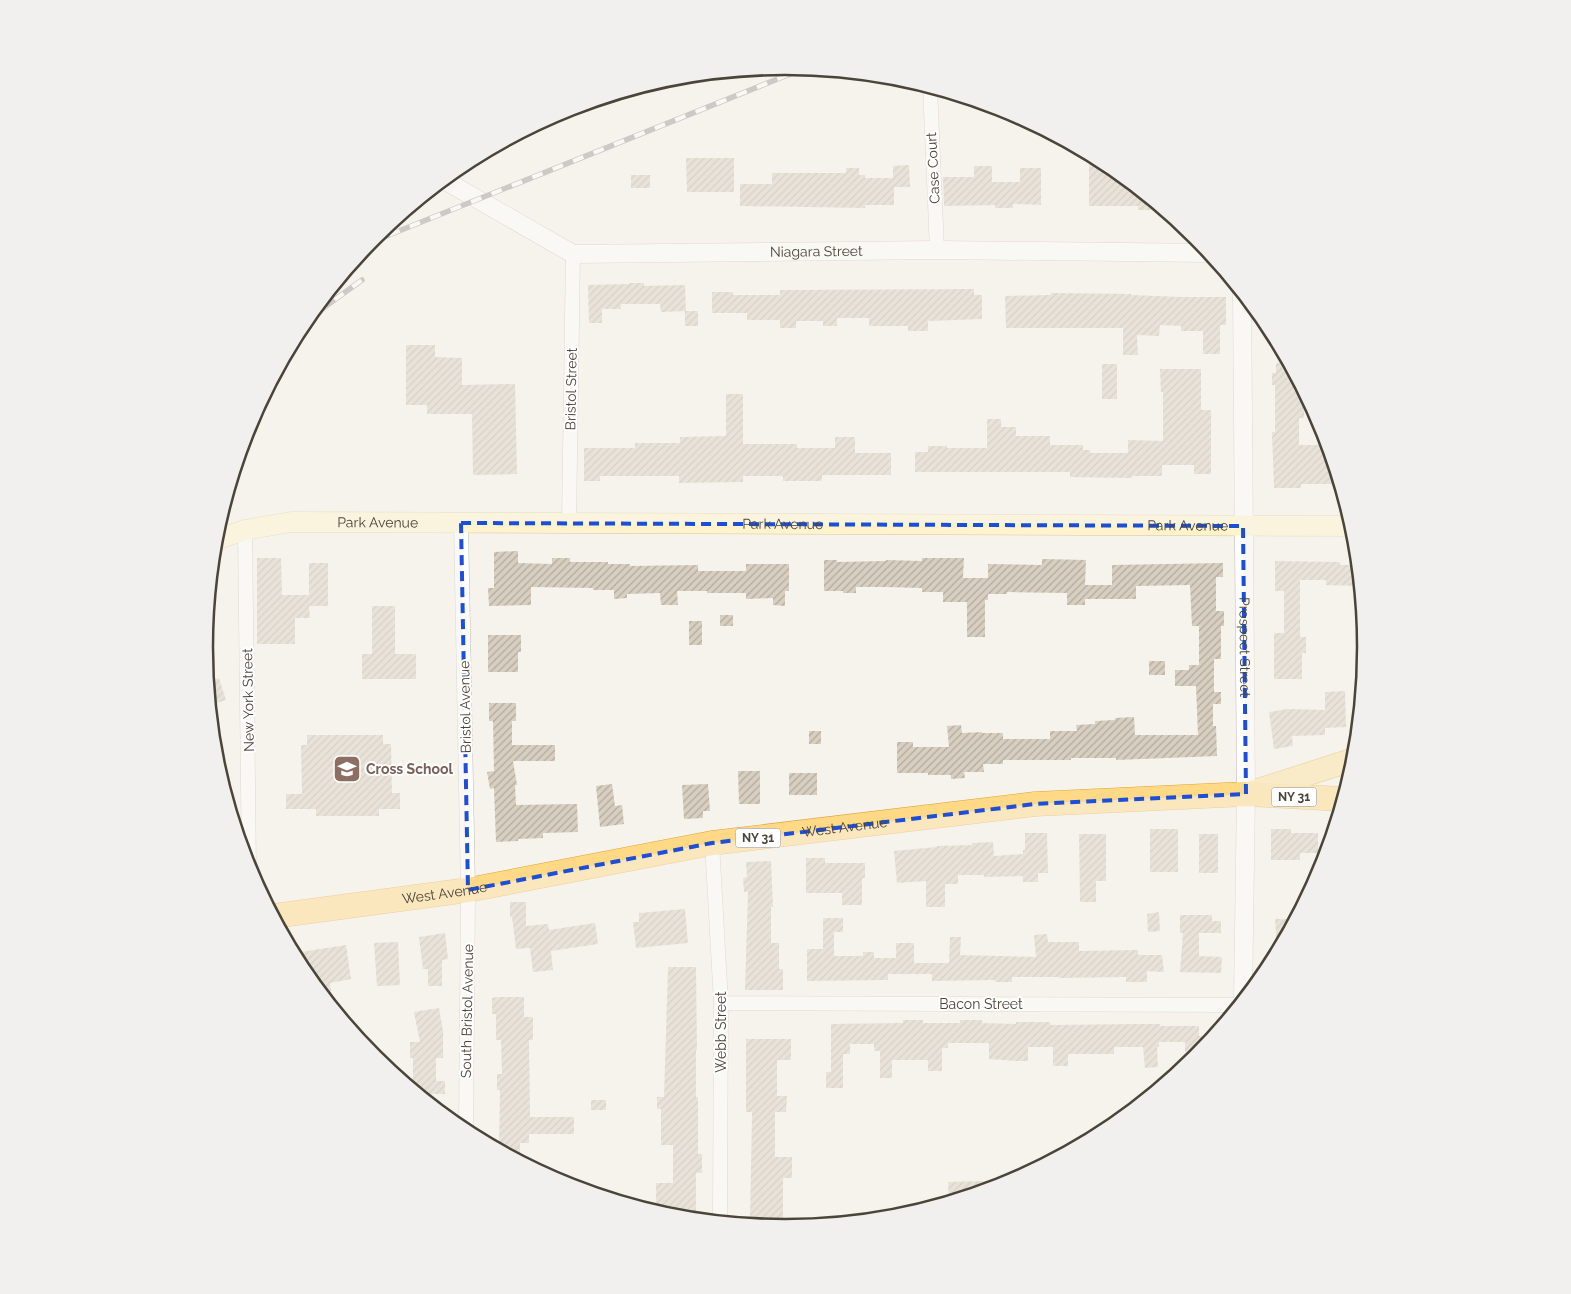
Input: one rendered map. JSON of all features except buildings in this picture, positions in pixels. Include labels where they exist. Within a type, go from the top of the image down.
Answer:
[{"type":"highway","name":"West Avenue","points":[[280,915],[468,890],[712,843],[1035,804],[1246,794]]},
{"type":"highway","name":"NY 31","points":[[1246,794],[1337,799]]},
{"type":"main road","name":"Park Avenue","points":[[224,537],[245,530],[291,522],[1345,526]]},
{"type":"main road","name":"West Avenue","points":[[1246,794],[1346,762]]},
{"type":"street","name":"Case Court","points":[[930,93],[937,250]]},
{"type":"street","points":[[450,184],[573,254]]},
{"type":"street","name":"Niagara Street","points":[[573,254],[937,250],[1200,253]]},
{"type":"street","name":"Bristol Street","points":[[569,523],[573,254]]},
{"type":"street","name":"Prospect Street","points":[[1242,303],[1246,794],[1243,989]]},
{"type":"street","name":"Bristol Avenue","points":[[461,523],[468,890]]},
{"type":"street","name":"New York Street","points":[[245,530],[249,844]]},
{"type":"street","name":"Webb Street","points":[[712,843],[721,1004],[720,1215]]},
{"type":"street","name":"South Bristol Avenue","points":[[466,1122],[468,890]]},
{"type":"street","name":"Bacon Street","points":[[721,1004],[1231,1005]]},
{"type":"highlighted area","points":[[461,523],[1243,526],[1246,794],[1035,804],[712,843],[468,890]]},
{"type":"railway","points":[[390,235],[787,75]]},
{"type":"railway","points":[[328,305],[362,280]]},
{"type":"place","name":"Cross School","points":[[347,769]]}]
